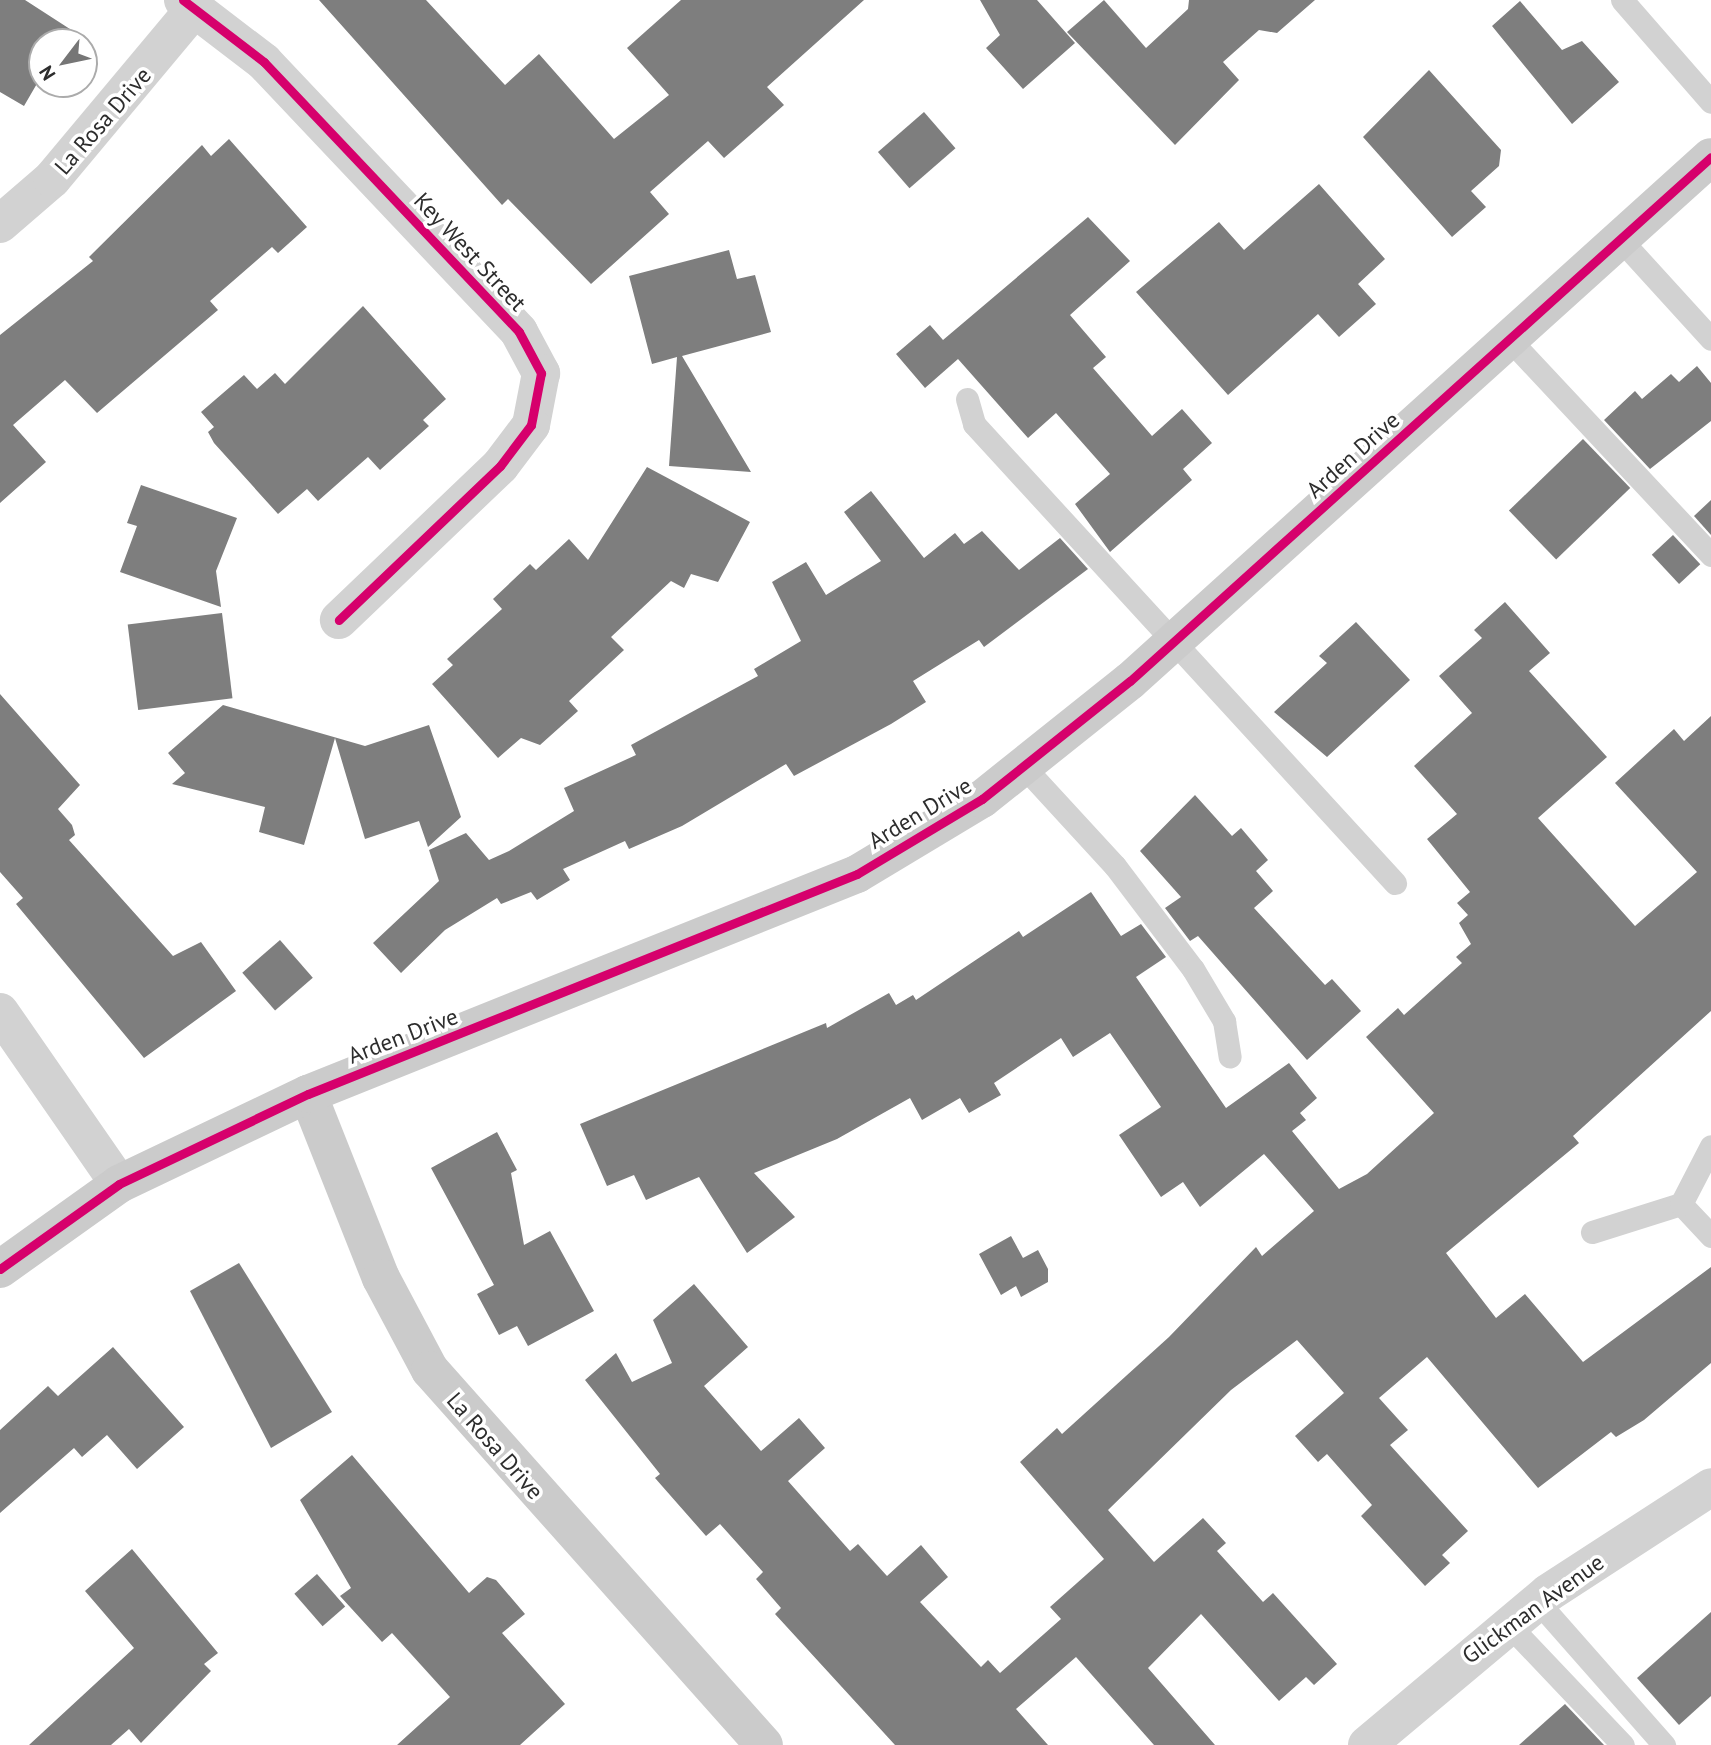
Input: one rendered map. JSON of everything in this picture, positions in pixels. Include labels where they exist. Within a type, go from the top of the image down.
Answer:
[{"type":"street","name":"La Rosa Drive","points":[[0,224],[52,179],[189,4]]},
{"type":"street","name":"Key West Street","points":[[189,4],[264,62],[519,332],[541,373],[531,425],[500,466],[339,620]]},
{"type":"street","name":"Arden Drive","points":[[0,1269],[119,1184],[308,1094],[857,874],[1023,766],[1174,642],[1711,157]]},
{"type":"street","points":[[0,1012],[119,1184]]},
{"type":"street","name":"La Rosa Drive","points":[[308,1094],[382,1279],[430,1370],[764,1745]]},
{"type":"street","name":"Glickman Avenue","points":[[1367,1745],[1538,1602],[1711,1487]]},
{"type":"lane","points":[[1622,0],[1711,102]]},
{"type":"lane","points":[[1620,239],[1711,339]]},
{"type":"lane","points":[[1509,339],[1711,555]]},
{"type":"lane","points":[[967,399],[974,424],[1395,883]]},
{"type":"lane","points":[[1023,766],[1115,866],[1193,969],[1224,1021],[1230,1057]]},
{"type":"lane","points":[[1592,1231],[1681,1204],[1711,1146]]},
{"type":"lane","points":[[1681,1204],[1711,1236]]},
{"type":"lane","points":[[1538,1602],[1664,1745]]},
{"type":"lane","points":[[1508,1625],[1623,1745]]},
{"type":"building","points":[[0,0],[25,0],[68,28],[28,28],[29,98],[24,106],[0,92]]},
{"type":"building","points":[[319,0],[426,0],[505,85],[539,54],[614,139],[669,95],[627,48],[681,0],[864,0],[767,87],[784,105],[724,158],[708,141],[650,192],[669,214],[591,284],[508,199],[502,205]]},
{"type":"building","points":[[980,0],[1037,0],[1075,43],[1023,89],[986,48],[1000,35]]},
{"type":"building","points":[[1104,0],[1146,48],[1188,9],[1189,0],[1315,0],[1277,33],[1259,30],[1223,62],[1239,80],[1175,145],[1067,32]]},
{"type":"building","points":[[1520,1],[1562,50],[1582,41],[1619,82],[1572,124],[1492,26]]},
{"type":"building","points":[[1429,70],[1501,150],[1499,166],[1471,191],[1486,207],[1452,237],[1363,137]]},
{"type":"building","points":[[924,112],[955,148],[909,188],[878,152]]},
{"type":"building","points":[[229,139],[307,227],[278,253],[272,247],[210,301],[218,310],[97,413],[65,380],[13,425],[46,462],[0,503],[0,335],[93,261],[89,257],[202,145],[211,156]]},
{"type":"building","points":[[1319,184],[1385,259],[1358,284],[1376,304],[1339,337],[1318,314],[1228,395],[1136,292],[1219,222],[1244,250]]},
{"type":"building","points":[[1088,217],[1130,261],[1070,315],[1106,357],[1093,368],[1152,436],[1182,409],[1212,443],[1183,469],[1192,480],[1110,552],[1075,504],[1110,474],[1056,413],[1028,438],[958,359],[925,388],[896,354],[930,325],[943,340]]},
{"type":"building","points":[[729,250],[737,279],[755,275],[771,332],[682,356],[751,472],[669,466],[677,357],[652,364],[629,276]]},
{"type":"building","points":[[363,306],[446,399],[423,420],[429,426],[380,470],[368,457],[318,501],[307,489],[278,514],[214,443],[208,432],[214,427],[201,412],[244,375],[257,389],[275,373],[285,384]]},
{"type":"building","points":[[1697,366],[1711,383],[1711,421],[1650,469],[1604,420],[1635,391],[1642,399],[1671,374],[1679,382]]},
{"type":"building","points":[[1583,439],[1630,488],[1556,559],[1509,511]]},
{"type":"building","points":[[647,467],[750,522],[718,582],[691,574],[684,588],[671,581],[611,637],[624,650],[569,701],[578,711],[540,745],[521,738],[498,758],[432,684],[453,665],[447,659],[502,609],[493,599],[530,564],[536,570],[569,539],[588,560]]},
{"type":"building","points":[[141,485],[237,518],[216,571],[221,607],[120,572],[137,526],[127,523]]},
{"type":"building","points":[[871,491],[924,558],[955,533],[964,544],[982,531],[1019,570],[1060,538],[1088,569],[984,647],[979,640],[913,681],[926,702],[891,724],[794,776],[786,764],[682,826],[629,849],[625,841],[563,869],[570,880],[537,900],[531,892],[501,904],[497,898],[445,930],[401,973],[373,943],[439,881],[429,850],[466,833],[489,860],[509,851],[574,811],[564,788],[636,755],[631,745],[758,676],[754,669],[801,641],[772,582],[806,562],[826,595],[881,561],[844,512]]},
{"type":"building","points":[[1711,500],[1711,535],[1694,516]]},
{"type":"building","points":[[1673,535],[1700,564],[1679,584],[1652,555]]},
{"type":"building","points":[[1505,602],[1550,653],[1529,671],[1607,757],[1538,818],[1635,926],[1697,872],[1615,783],[1674,729],[1684,741],[1711,716],[1711,1011],[1573,1136],[1579,1143],[1446,1253],[1496,1318],[1525,1294],[1583,1362],[1711,1267],[1711,1363],[1644,1420],[1616,1437],[1611,1432],[1538,1488],[1427,1357],[1379,1398],[1408,1430],[1390,1445],[1468,1531],[1442,1555],[1450,1563],[1425,1586],[1361,1516],[1372,1505],[1327,1454],[1318,1462],[1295,1436],[1344,1393],[1297,1340],[1231,1390],[1108,1510],[1154,1562],[1203,1518],[1226,1543],[1217,1551],[1263,1602],[1273,1593],[1337,1664],[1314,1685],[1306,1677],[1279,1701],[1201,1614],[1148,1668],[1215,1745],[1154,1745],[1076,1657],[1016,1709],[1048,1745],[895,1745],[775,1614],[781,1608],[756,1579],[763,1572],[720,1524],[706,1536],[655,1478],[660,1474],[585,1380],[616,1353],[632,1382],[672,1363],[653,1320],[694,1284],[748,1347],[704,1386],[761,1451],[799,1418],[825,1448],[788,1481],[850,1551],[858,1544],[887,1576],[921,1545],[948,1577],[920,1602],[981,1667],[988,1660],[1000,1673],[1061,1619],[1050,1607],[1104,1559],[1020,1462],[1057,1428],[1062,1434],[1169,1337],[1256,1247],[1262,1256],[1314,1211],[1264,1154],[1200,1207],[1183,1182],[1161,1197],[1119,1135],[1161,1107],[1110,1033],[1073,1057],[1061,1038],[994,1083],[1001,1095],[969,1113],[960,1098],[922,1120],[910,1098],[837,1139],[754,1173],[795,1217],[747,1253],[699,1177],[646,1200],[634,1175],[607,1186],[580,1124],[826,1023],[827,1028],[889,993],[896,1005],[913,995],[916,1000],[1019,931],[1023,937],[1091,892],[1121,936],[1141,924],[1166,957],[1136,977],[1226,1108],[1289,1063],[1317,1098],[1300,1113],[1306,1120],[1292,1131],[1339,1189],[1367,1174],[1434,1113],[1366,1037],[1398,1008],[1404,1015],[1462,963],[1456,957],[1471,944],[1459,923],[1468,915],[1457,903],[1470,892],[1427,839],[1457,814],[1414,766],[1472,713],[1439,676],[1482,638],[1474,630]]},
{"type":"building","points":[[222,613],[232,698],[138,710],[128,625]]},
{"type":"building","points":[[1356,622],[1410,680],[1327,757],[1274,712],[1327,663],[1319,656]]},
{"type":"building","points":[[0,694],[80,785],[58,809],[72,825],[75,835],[69,840],[173,956],[201,942],[236,991],[144,1058],[16,904],[23,898],[0,872]]},
{"type":"building","points":[[223,705],[365,746],[429,725],[461,817],[428,847],[419,821],[365,839],[335,738],[304,845],[259,832],[265,807],[172,784],[185,773],[168,753]]},
{"type":"building","points":[[1195,795],[1232,836],[1241,828],[1268,860],[1256,871],[1273,891],[1254,908],[1325,985],[1332,979],[1361,1011],[1307,1060],[1198,936],[1190,941],[1165,908],[1181,897],[1140,851]]},
{"type":"building","points":[[280,940],[313,978],[275,1011],[242,973]]},
{"type":"building","points":[[497,1132],[517,1170],[511,1173],[524,1245],[550,1231],[594,1311],[528,1346],[517,1326],[499,1335],[477,1294],[494,1285],[431,1168]]},
{"type":"building","points":[[1011,1236],[1023,1258],[1038,1250],[1048,1269],[1048,1282],[1021,1297],[1016,1286],[1001,1295],[979,1254]]},
{"type":"building","points":[[239,1263],[332,1412],[271,1448],[190,1291]]},
{"type":"building","points":[[113,1347],[184,1427],[137,1469],[107,1435],[82,1457],[74,1448],[0,1513],[0,1430],[48,1386],[58,1396]]},
{"type":"building","points":[[352,1455],[469,1593],[487,1577],[496,1580],[525,1614],[502,1633],[565,1704],[520,1745],[397,1745],[450,1697],[392,1633],[382,1642],[340,1596],[351,1588],[300,1500]]},
{"type":"building","points":[[132,1549],[218,1653],[204,1664],[211,1671],[141,1743],[129,1729],[111,1745],[29,1745],[134,1648],[85,1591]]},
{"type":"building","points":[[317,1574],[345,1606],[323,1626],[294,1594]]},
{"type":"building","points":[[1711,1612],[1711,1696],[1679,1725],[1637,1678]]},
{"type":"building","points":[[1565,1704],[1604,1745],[1519,1745]]},
{"type":"cycle path","points":[[183,0],[264,62],[519,332],[541,373],[531,425],[500,466],[339,620]]},
{"type":"cycle path","points":[[0,1269],[119,1184],[308,1094],[857,874],[982,799],[1130,681],[1711,157]]}]
